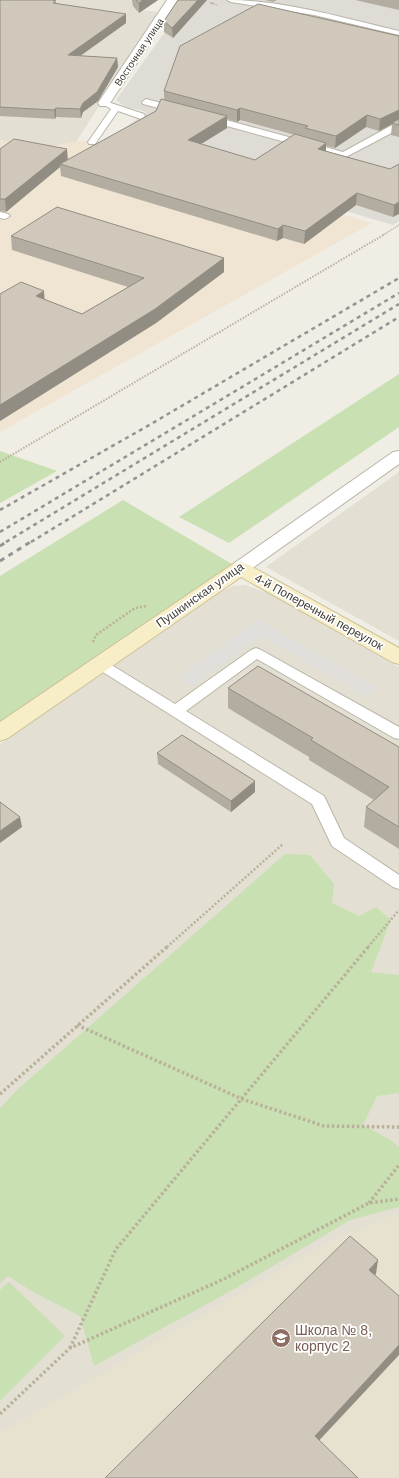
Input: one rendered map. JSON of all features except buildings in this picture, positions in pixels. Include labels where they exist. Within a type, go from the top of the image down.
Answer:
[{"type":"street","name":"Восточная улица","points":[[104,104],[173,0]]},
{"type":"street","name":"Пушкинская улица","points":[[0,733],[240,568],[399,456]]},
{"type":"street","name":"4-й Поперечный переулок","points":[[240,568],[399,657]]},
{"type":"lane","points":[[231,0],[314,13],[399,33]]},
{"type":"lane","points":[[146,102],[184,112]]},
{"type":"lane","points":[[104,104],[141,116]]},
{"type":"lane","points":[[92,142],[116,107]]},
{"type":"lane","points":[[199,116],[344,155],[399,125]]},
{"type":"lane","points":[[175,711],[256,653],[399,734]]},
{"type":"lane","points":[[100,664],[318,800],[338,842],[399,883]]},
{"type":"path","points":[[205,3],[210,3]]},
{"type":"path","points":[[0,462],[399,225]]},
{"type":"path","points":[[0,1094],[283,844]]},
{"type":"path","points":[[70,1348],[116,1249],[399,910]]},
{"type":"path","points":[[77,1025],[242,1099],[324,1126],[399,1127]]},
{"type":"path","points":[[369,1203],[399,1165]]},
{"type":"path","points":[[0,1414],[70,1348],[224,1279],[369,1203],[399,1199]]},
{"type":"shaded area","points":[[1,0],[147,0],[138,10],[159,12],[76,142],[42,148],[0,140]]},
{"type":"shaded area","points":[[188,0],[399,0],[399,221],[393,225],[109,141],[146,112],[124,106],[116,100]]},
{"type":"shaded area","points":[[0,140],[42,148],[84,140],[372,223],[0,432]]},
{"type":"shaded area","points":[[399,472],[399,641],[266,567]]},
{"type":"shaded area","points":[[245,585],[268,593],[399,667],[399,1478],[0,1478],[0,744],[221,592],[233,586]]},
{"type":"shaded area","points":[[258,620],[378,688],[368,697],[261,636],[193,686],[178,677]]},
{"type":"shaded area","name":"Школа № 8, корпус 2","points":[[396,1214],[399,1217],[399,1478],[0,1478],[0,1433],[327,1243]]},
{"type":"green space","points":[[399,374],[399,427],[229,543],[179,517]]},
{"type":"green space","points":[[0,451],[57,471],[0,503]]},
{"type":"green space","points":[[123,500],[232,564],[0,721],[0,576]]},
{"type":"green space","points":[[285,854],[310,855],[334,884],[332,903],[359,916],[376,907],[391,920],[371,972],[399,975],[399,1093],[377,1096],[363,1125],[389,1139],[399,1147],[399,1207],[350,1220],[236,1288],[94,1366],[80,1316],[33,1292],[8,1276],[0,1283],[0,1108],[17,1090]]},
{"type":"green space","points":[[9,1282],[65,1336],[0,1401],[0,1290]]},
{"type":"railway","points":[[0,510],[151,424],[399,278]]},
{"type":"railway","points":[[0,532],[399,293]]},
{"type":"railway","points":[[6,542],[399,304]]},
{"type":"railway","points":[[31,542],[399,317]]},
{"type":"railway","points":[[0,546],[8,541]]},
{"type":"railway","points":[[0,561],[32,541]]},
{"type":"place","name":"Школа № 8, корпус 2","points":[[281,1338]]}]
